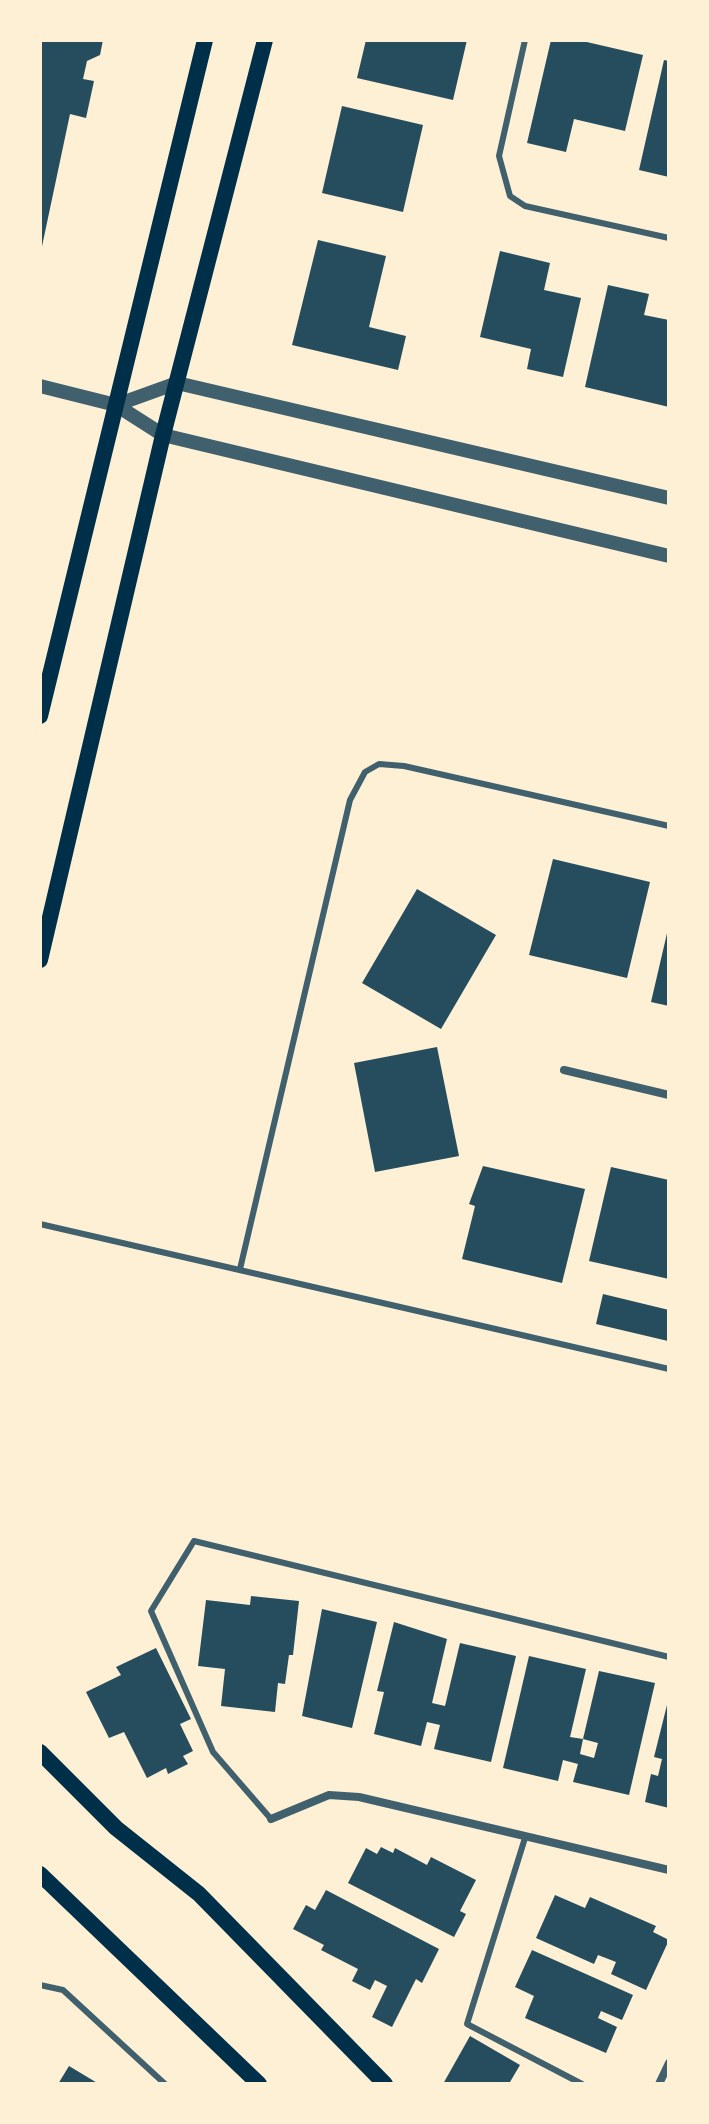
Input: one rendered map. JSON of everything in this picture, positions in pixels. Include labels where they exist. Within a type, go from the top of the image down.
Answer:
[{"type":"main road","points":[[40,716],[205,40]]},
{"type":"main road","points":[[41,954],[163,435],[265,40]]},
{"type":"main road","points":[[40,1752],[116,1828],[199,1894],[385,2084]]},
{"type":"main road","points":[[40,1874],[259,2084]]},
{"type":"street","points":[[116,405],[177,383],[669,498]]},
{"type":"street","points":[[40,386],[116,405],[163,435],[669,556]]},
{"type":"street","points":[[564,1070],[669,1095]]},
{"type":"street","points":[[271,1819],[329,1795],[359,1797],[669,1870]]},
{"type":"street","points":[[659,2084],[669,2063]]},
{"type":"lane","points":[[525,40],[499,156],[510,196],[525,206],[669,238]]},
{"type":"lane","points":[[240,1269],[350,800],[365,772],[379,764],[404,766],[669,826]]},
{"type":"lane","points":[[40,1224],[669,1369]]},
{"type":"lane","points":[[271,1819],[213,1752],[151,1611],[194,1541],[669,1657]]},
{"type":"lane","points":[[525,1838],[467,2024],[582,2084]]},
{"type":"lane","points":[[40,1985],[63,1990],[165,2084]]},
{"type":"building","points":[[40,40],[103,40],[100,55],[87,61],[83,79],[94,81],[86,118],[70,114],[41,251]]},
{"type":"building","points":[[366,40],[467,40],[453,100],[357,78]]},
{"type":"building","points":[[551,40],[578,40],[643,55],[625,131],[574,119],[566,152],[527,143]]},
{"type":"building","points":[[664,60],[669,61],[669,177],[639,170]]},
{"type":"building","points":[[342,106],[423,125],[403,212],[322,193]]},
{"type":"building","points":[[318,240],[386,256],[369,327],[406,336],[398,370],[292,345]]},
{"type":"building","points":[[500,251],[550,263],[544,290],[581,298],[563,377],[527,369],[531,349],[480,337]]},
{"type":"building","points":[[608,285],[649,294],[644,315],[669,320],[669,407],[585,387]]},
{"type":"building","points":[[553,859],[650,882],[627,978],[529,955]]},
{"type":"building","points":[[417,889],[496,935],[441,1029],[362,983]]},
{"type":"building","points":[[669,929],[669,1006],[651,1002]]},
{"type":"building","points":[[437,1047],[459,1156],[375,1172],[354,1063]]},
{"type":"building","points":[[483,1166],[585,1189],[562,1283],[462,1259],[475,1206],[469,1204]]},
{"type":"building","points":[[611,1167],[669,1180],[669,1279],[589,1261]]},
{"type":"building","points":[[603,1294],[669,1310],[668,1341],[596,1324]]},
{"type":"building","points":[[251,1596],[299,1601],[293,1655],[289,1655],[285,1684],[278,1683],[275,1712],[221,1706],[225,1669],[198,1666],[206,1600],[250,1605]]},
{"type":"building","points":[[322,1609],[377,1622],[352,1728],[302,1716]]},
{"type":"building","points":[[394,1622],[447,1639],[432,1703],[445,1706],[460,1643],[516,1656],[491,1762],[434,1749],[440,1725],[427,1722],[421,1746],[374,1734],[384,1692],[377,1691]]},
{"type":"building","points":[[156,1648],[191,1719],[180,1724],[193,1751],[183,1756],[188,1764],[168,1774],[166,1768],[147,1778],[124,1732],[109,1738],[86,1692],[121,1675],[116,1667]]},
{"type":"building","points":[[529,1656],[586,1669],[570,1737],[583,1739],[599,1671],[655,1683],[629,1795],[573,1782],[578,1764],[563,1760],[558,1781],[503,1768]],"holes":[[[583,1739],[598,1743],[594,1758],[580,1754]]]},
{"type":"building","points":[[669,1697],[669,1808],[645,1802],[651,1774],[658,1776],[662,1759],[654,1757]]},
{"type":"building","points":[[381,1847],[393,1853],[395,1848],[427,1865],[431,1857],[476,1880],[460,1911],[466,1914],[454,1937],[348,1883],[366,1848],[377,1854]]},
{"type":"building","points":[[326,1890],[439,1949],[422,1983],[416,1979],[392,2027],[372,2017],[387,1986],[375,1980],[370,1990],[352,1981],[358,1969],[321,1950],[324,1945],[293,1929],[306,1905],[315,1910]]},
{"type":"building","points":[[555,1895],[585,1908],[590,1897],[656,1926],[653,1932],[669,1940],[646,1990],[611,1974],[616,1962],[598,1955],[594,1964],[536,1938]]},
{"type":"building","points":[[532,1950],[633,1995],[622,2020],[601,2011],[598,2018],[617,2027],[606,2053],[525,2018],[534,1996],[515,1987]]},
{"type":"building","points":[[470,2036],[520,2065],[510,2082],[513,2084],[443,2084]]},
{"type":"building","points":[[69,2066],[99,2084],[58,2084]]}]
